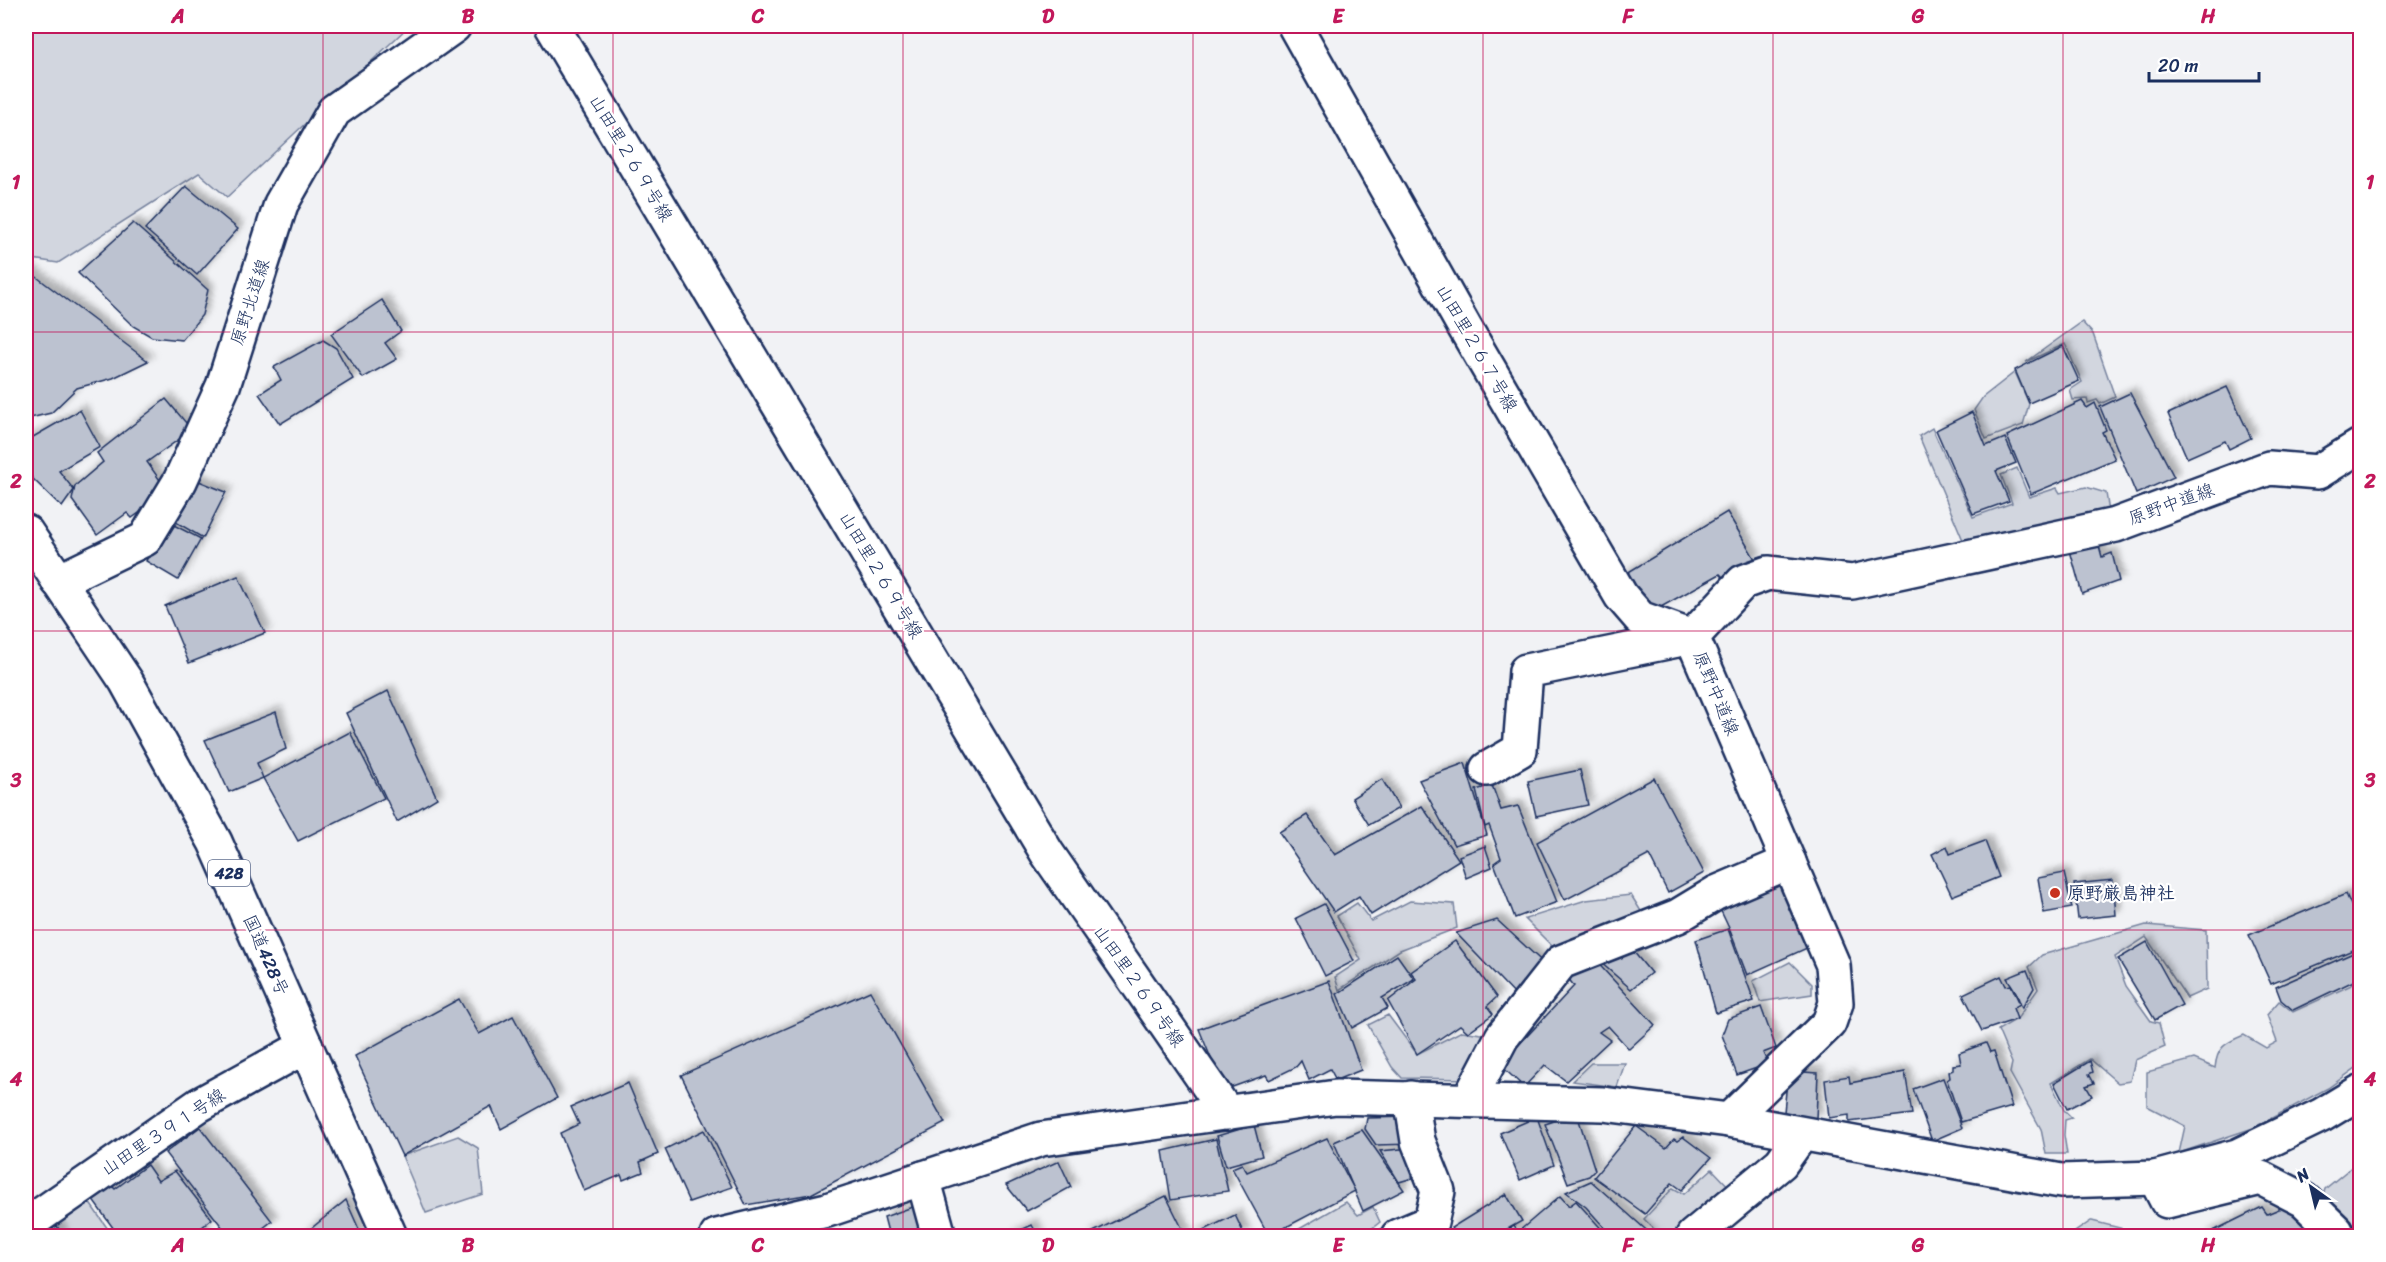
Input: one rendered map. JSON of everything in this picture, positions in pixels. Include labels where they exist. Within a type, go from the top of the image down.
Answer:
[{"type":"main road","name":"原野北道線","points":[[43,571],[145,539],[180,481],[223,386],[281,204],[334,111],[454,26]]},
{"type":"main road","name":"山田里２６９号線","points":[[552,26],[1047,853],[1227,1113]]},
{"type":"main road","name":"山田里２６７号線","points":[[1295,26],[1465,328],[1621,596],[1640,618],[1692,637]]},
{"type":"main road","name":"原野中道線","points":[[1729,1120],[1829,1023],[1836,1003],[1833,965],[1692,637],[1743,582],[1768,573],[1852,582],[2116,525],[2269,468],[2318,472],[2361,446]]},
{"type":"main road","name":"国道428号","points":[[26,532],[43,571],[126,681],[215,842],[390,1236]]},
{"type":"main road","points":[[1487,769],[1520,750],[1526,670],[1692,637]]},
{"type":"main road","points":[[1469,1100],[1502,1037],[1561,962],[1678,916],[1716,893],[1789,862]]},
{"type":"main road","name":"山田里３９１号線","points":[[26,1225],[199,1105],[306,1046]]},
{"type":"main road","points":[[717,1236],[827,1210],[1041,1139],[1336,1097],[1604,1104],[1729,1120],[2061,1181],[2156,1178],[2237,1155],[2322,1115],[2361,1092]]},
{"type":"main road","points":[[1398,1236],[1431,1222],[1438,1191],[1418,1141],[1411,1098]]},
{"type":"main road","points":[[1694,1236],[1781,1163],[1801,1135]]},
{"type":"main road","points":[[922,1178],[939,1236]]},
{"type":"main road","points":[[2156,1178],[2167,1200],[2261,1178],[2304,1200],[2336,1231],[2338,1236]]},
{"type":"shaded area","points":[[26,26],[409,26],[227,197],[199,173],[58,263],[26,258]]},
{"type":"shaded area","points":[[2082,322],[2093,334],[2115,397],[2100,404],[2097,400],[2088,403],[2087,399],[2073,400],[2070,390],[2082,382],[2065,344],[2026,362]]},
{"type":"shaded area","points":[[2015,372],[2029,404],[2023,425],[1986,439],[1974,410],[1983,397]]},
{"type":"shaded area","points":[[1932,428],[1973,517],[2012,503],[2001,475],[2017,468],[2029,497],[2057,488],[2060,493],[2086,487],[2106,493],[2109,512],[1971,546],[1963,540],[1919,436]]},
{"type":"shaded area","points":[[1631,895],[1647,921],[1561,955],[1525,919],[1586,900]]},
{"type":"shaded area","points":[[1410,901],[1454,904],[1457,928],[1400,950],[1339,990],[1335,977],[1361,960],[1337,916],[1357,903],[1371,921]]},
{"type":"shaded area","points":[[2146,925],[2206,930],[2207,989],[2187,998],[2146,937],[2115,957],[2126,986],[2151,1021],[2159,1023],[2165,1047],[2135,1060],[2130,1081],[2118,1083],[2090,1059],[2051,1083],[2064,1110],[2072,1118],[2065,1120],[2064,1135],[2067,1154],[2046,1154],[2041,1129],[2010,1073],[2012,1063],[1998,1030],[2017,1019],[2038,989],[2029,967],[2042,955]]},
{"type":"shaded area","points":[[1790,962],[1812,984],[1812,994],[1760,1002],[1753,981]]},
{"type":"shaded area","points":[[2360,981],[2360,1065],[2328,1088],[2253,1128],[2179,1153],[2185,1126],[2147,1106],[2147,1072],[2194,1059],[2215,1068],[2220,1050],[2244,1035],[2266,1048],[2277,1042],[2267,1015],[2279,1001],[2293,1012]]},
{"type":"shaded area","points":[[1388,1015],[1417,1054],[1462,1031],[1495,1036],[1473,1079],[1402,1078],[1392,1067],[1368,1025]]},
{"type":"shaded area","points":[[1591,1063],[1625,1063],[1617,1087],[1572,1081]]},
{"type":"shaded area","points":[[458,1136],[478,1148],[483,1194],[426,1213],[402,1156]]},
{"type":"shaded area","points":[[2360,1160],[2360,1222],[2351,1233],[2321,1203],[2325,1189]]},
{"type":"shaded area","points":[[1712,1169],[1733,1191],[1684,1236],[1661,1236],[1644,1219],[1673,1188],[1684,1194]]},
{"type":"shaded area","points":[[89,1202],[110,1232],[100,1236],[26,1236],[26,1229]]},
{"type":"shaded area","points":[[1346,1202],[1358,1215],[1373,1207],[1380,1222],[1362,1236],[1287,1236]]},
{"type":"shaded area","points":[[2091,1221],[2132,1231],[2126,1236],[2069,1236]]},
{"type":"building","points":[[186,186],[238,229],[197,275],[145,229]]},
{"type":"building","points":[[133,223],[208,290],[202,315],[182,340],[152,337],[133,326],[78,273]]},
{"type":"building","points":[[26,269],[148,361],[113,378],[77,388],[51,413],[26,419]]},
{"type":"building","points":[[382,300],[401,331],[385,343],[397,359],[363,378],[331,334]]},
{"type":"building","points":[[323,340],[336,348],[353,379],[280,424],[259,394],[281,380],[274,367]]},
{"type":"building","points":[[2063,346],[2079,381],[2029,403],[2015,370]]},
{"type":"building","points":[[2227,387],[2251,438],[2229,449],[2225,441],[2187,458],[2168,414]]},
{"type":"building","points":[[2130,393],[2174,477],[2136,494],[2100,407]]},
{"type":"building","points":[[166,399],[192,430],[147,462],[162,483],[150,505],[132,518],[127,513],[97,535],[72,500],[75,486],[103,462],[97,453]]},
{"type":"building","points":[[2082,401],[2087,408],[2095,403],[2106,430],[2102,432],[2115,459],[2031,494],[2007,436]]},
{"type":"building","points":[[80,410],[100,447],[59,471],[74,490],[62,507],[32,478],[26,464],[26,441]]},
{"type":"building","points":[[1972,412],[1986,446],[2005,438],[2016,463],[1996,471],[2009,501],[1973,514],[1936,430]]},
{"type":"building","points":[[189,477],[226,492],[203,538],[169,518]]},
{"type":"building","points":[[1727,512],[1755,559],[1723,577],[1720,574],[1652,612],[1622,576]]},
{"type":"building","points":[[166,521],[201,539],[178,580],[146,561]]},
{"type":"building","points":[[2097,538],[2102,557],[2112,553],[2119,581],[2082,594],[2069,547]]},
{"type":"building","points":[[238,576],[265,633],[189,663],[165,606]]},
{"type":"building","points":[[388,691],[437,798],[397,822],[346,713]]},
{"type":"building","points":[[276,712],[286,749],[257,763],[263,778],[229,792],[205,740]]},
{"type":"building","points":[[350,732],[384,798],[298,841],[263,778]]},
{"type":"building","points":[[1465,763],[1487,835],[1454,845],[1419,780]]},
{"type":"building","points":[[1580,770],[1588,805],[1536,816],[1528,781]]},
{"type":"building","points":[[1654,778],[1704,873],[1668,893],[1649,855],[1565,900],[1537,842]]},
{"type":"building","points":[[1382,779],[1399,808],[1369,825],[1352,798]]},
{"type":"building","points":[[1492,785],[1501,810],[1518,806],[1557,902],[1515,918],[1494,863],[1501,858],[1489,825],[1485,827],[1476,790]]},
{"type":"building","points":[[1422,806],[1459,860],[1371,915],[1359,896],[1334,912],[1279,832],[1307,815],[1335,855]]},
{"type":"building","points":[[1985,841],[1999,877],[1952,896],[1932,854],[1947,846],[1950,854]]},
{"type":"building","points":[[1485,846],[1492,867],[1466,878],[1459,856]]},
{"type":"building","name":"原野厳島神社","points":[[2064,873],[2072,908],[2044,913],[2038,878]]},
{"type":"building","points":[[1785,878],[1816,944],[1747,975],[1718,905]]},
{"type":"building","points":[[2113,880],[2116,915],[2078,919],[2074,884]]},
{"type":"building","points":[[2346,894],[2360,925],[2360,947],[2271,984],[2249,935]]},
{"type":"building","points":[[1324,904],[1354,961],[1325,976],[1296,918]]},
{"type":"building","points":[[1497,920],[1549,968],[1518,998],[1456,933]]},
{"type":"building","points":[[1728,929],[1754,1001],[1716,1013],[1696,940]]},
{"type":"building","points":[[1624,940],[1651,973],[1631,989],[1599,961]]},
{"type":"building","points":[[1455,941],[1497,997],[1487,1006],[1493,1014],[1468,1032],[1460,1025],[1417,1054],[1388,1001],[1416,979],[1411,972]]},
{"type":"building","points":[[2147,942],[2182,1005],[2155,1020],[2118,959]]},
{"type":"building","points":[[2360,950],[2360,978],[2293,1010],[2281,1000],[2276,987]]},
{"type":"building","points":[[1397,955],[1414,979],[1382,998],[1388,1008],[1352,1028],[1337,994]]},
{"type":"building","points":[[1592,957],[1655,1025],[1629,1049],[1608,1026],[1599,1032],[1610,1040],[1566,1081],[1545,1065],[1524,1087],[1500,1065],[1574,986],[1568,978]]},
{"type":"building","points":[[2027,970],[2034,988],[2022,1008],[2007,978]]},
{"type":"building","points":[[2001,976],[2006,986],[2011,985],[2020,1004],[2013,1008],[2017,1019],[1982,1031],[1963,994]]},
{"type":"building","points":[[1329,981],[1361,1070],[1336,1080],[1330,1069],[1309,1080],[1301,1061],[1296,1067],[1269,1080],[1266,1075],[1224,1090],[1199,1029]]},
{"type":"building","points":[[870,991],[945,1123],[811,1194],[746,1205],[681,1075]]},
{"type":"building","points":[[459,999],[479,1034],[513,1016],[557,1098],[501,1129],[491,1106],[402,1156],[355,1056]]},
{"type":"building","points":[[1761,1007],[1776,1048],[1763,1053],[1768,1064],[1737,1075],[1722,1035],[1728,1019]]},
{"type":"building","points":[[1986,1043],[1990,1052],[1994,1051],[2012,1107],[1961,1122],[1947,1080],[1950,1078],[1949,1072],[1953,1070],[1953,1065],[1961,1064],[1959,1053]]},
{"type":"building","points":[[2090,1061],[2093,1072],[2089,1074],[2094,1083],[2086,1086],[2092,1096],[2067,1109],[2054,1083]]},
{"type":"building","points":[[1788,1071],[1818,1073],[1816,1119],[1784,1112]]},
{"type":"building","points":[[1905,1072],[1912,1114],[1849,1122],[1849,1115],[1829,1118],[1825,1080],[1849,1076],[1850,1083]]},
{"type":"building","points":[[1943,1078],[1962,1128],[1932,1141],[1913,1089]]},
{"type":"building","points":[[628,1083],[658,1154],[640,1162],[643,1172],[623,1180],[621,1175],[584,1191],[560,1133],[579,1124],[571,1107]]},
{"type":"building","points":[[1577,1114],[1595,1170],[1589,1176],[1568,1183],[1545,1124]]},
{"type":"building","points":[[1412,1117],[1415,1144],[1376,1145],[1365,1129],[1367,1118]]},
{"type":"building","points":[[1537,1117],[1554,1165],[1520,1180],[1500,1133]]},
{"type":"building","points":[[1254,1125],[1262,1156],[1226,1166],[1217,1136]]},
{"type":"building","points":[[1636,1126],[1666,1148],[1674,1139],[1677,1141],[1683,1137],[1711,1158],[1682,1190],[1672,1183],[1645,1214],[1594,1177]]},
{"type":"building","points":[[200,1127],[272,1221],[253,1236],[229,1236],[165,1153]]},
{"type":"building","points":[[704,1130],[732,1187],[689,1202],[665,1149]]},
{"type":"building","points":[[1362,1130],[1404,1190],[1363,1211],[1334,1142]]},
{"type":"building","points":[[1327,1138],[1355,1191],[1269,1236],[1232,1168],[1242,1164],[1247,1172]]},
{"type":"building","points":[[1216,1139],[1228,1191],[1171,1200],[1163,1151]]},
{"type":"building","points":[[1412,1148],[1423,1175],[1399,1182],[1380,1151]]},
{"type":"building","points":[[1059,1161],[1071,1187],[1027,1211],[1006,1185]]},
{"type":"building","points":[[147,1165],[158,1181],[175,1171],[212,1219],[201,1228],[206,1236],[119,1236],[92,1199],[112,1186],[115,1189]]},
{"type":"building","points":[[1591,1181],[1653,1236],[1612,1236],[1586,1207],[1566,1192]]},
{"type":"building","points":[[1506,1194],[1522,1221],[1495,1236],[1456,1236],[1451,1228]]},
{"type":"building","points":[[1166,1196],[1186,1236],[1085,1236]]},
{"type":"building","points":[[1560,1196],[1569,1206],[1576,1201],[1607,1235],[1499,1236],[1514,1226],[1518,1232]]},
{"type":"building","points":[[346,1200],[362,1236],[302,1236]]},
{"type":"building","points":[[2298,1201],[2312,1236],[2203,1236],[2262,1207],[2267,1214]]},
{"type":"building","points":[[921,1204],[928,1236],[889,1236],[884,1217]]},
{"type":"building","points":[[1235,1215],[1245,1236],[1192,1236]]},
{"type":"building","points":[[1032,1225],[1038,1236],[1008,1236]]},
{"type":"building","points":[[57,1226],[63,1236],[37,1236]]},
{"type":"place","name":"原野厳島神社","points":[[2055,893]]}]
